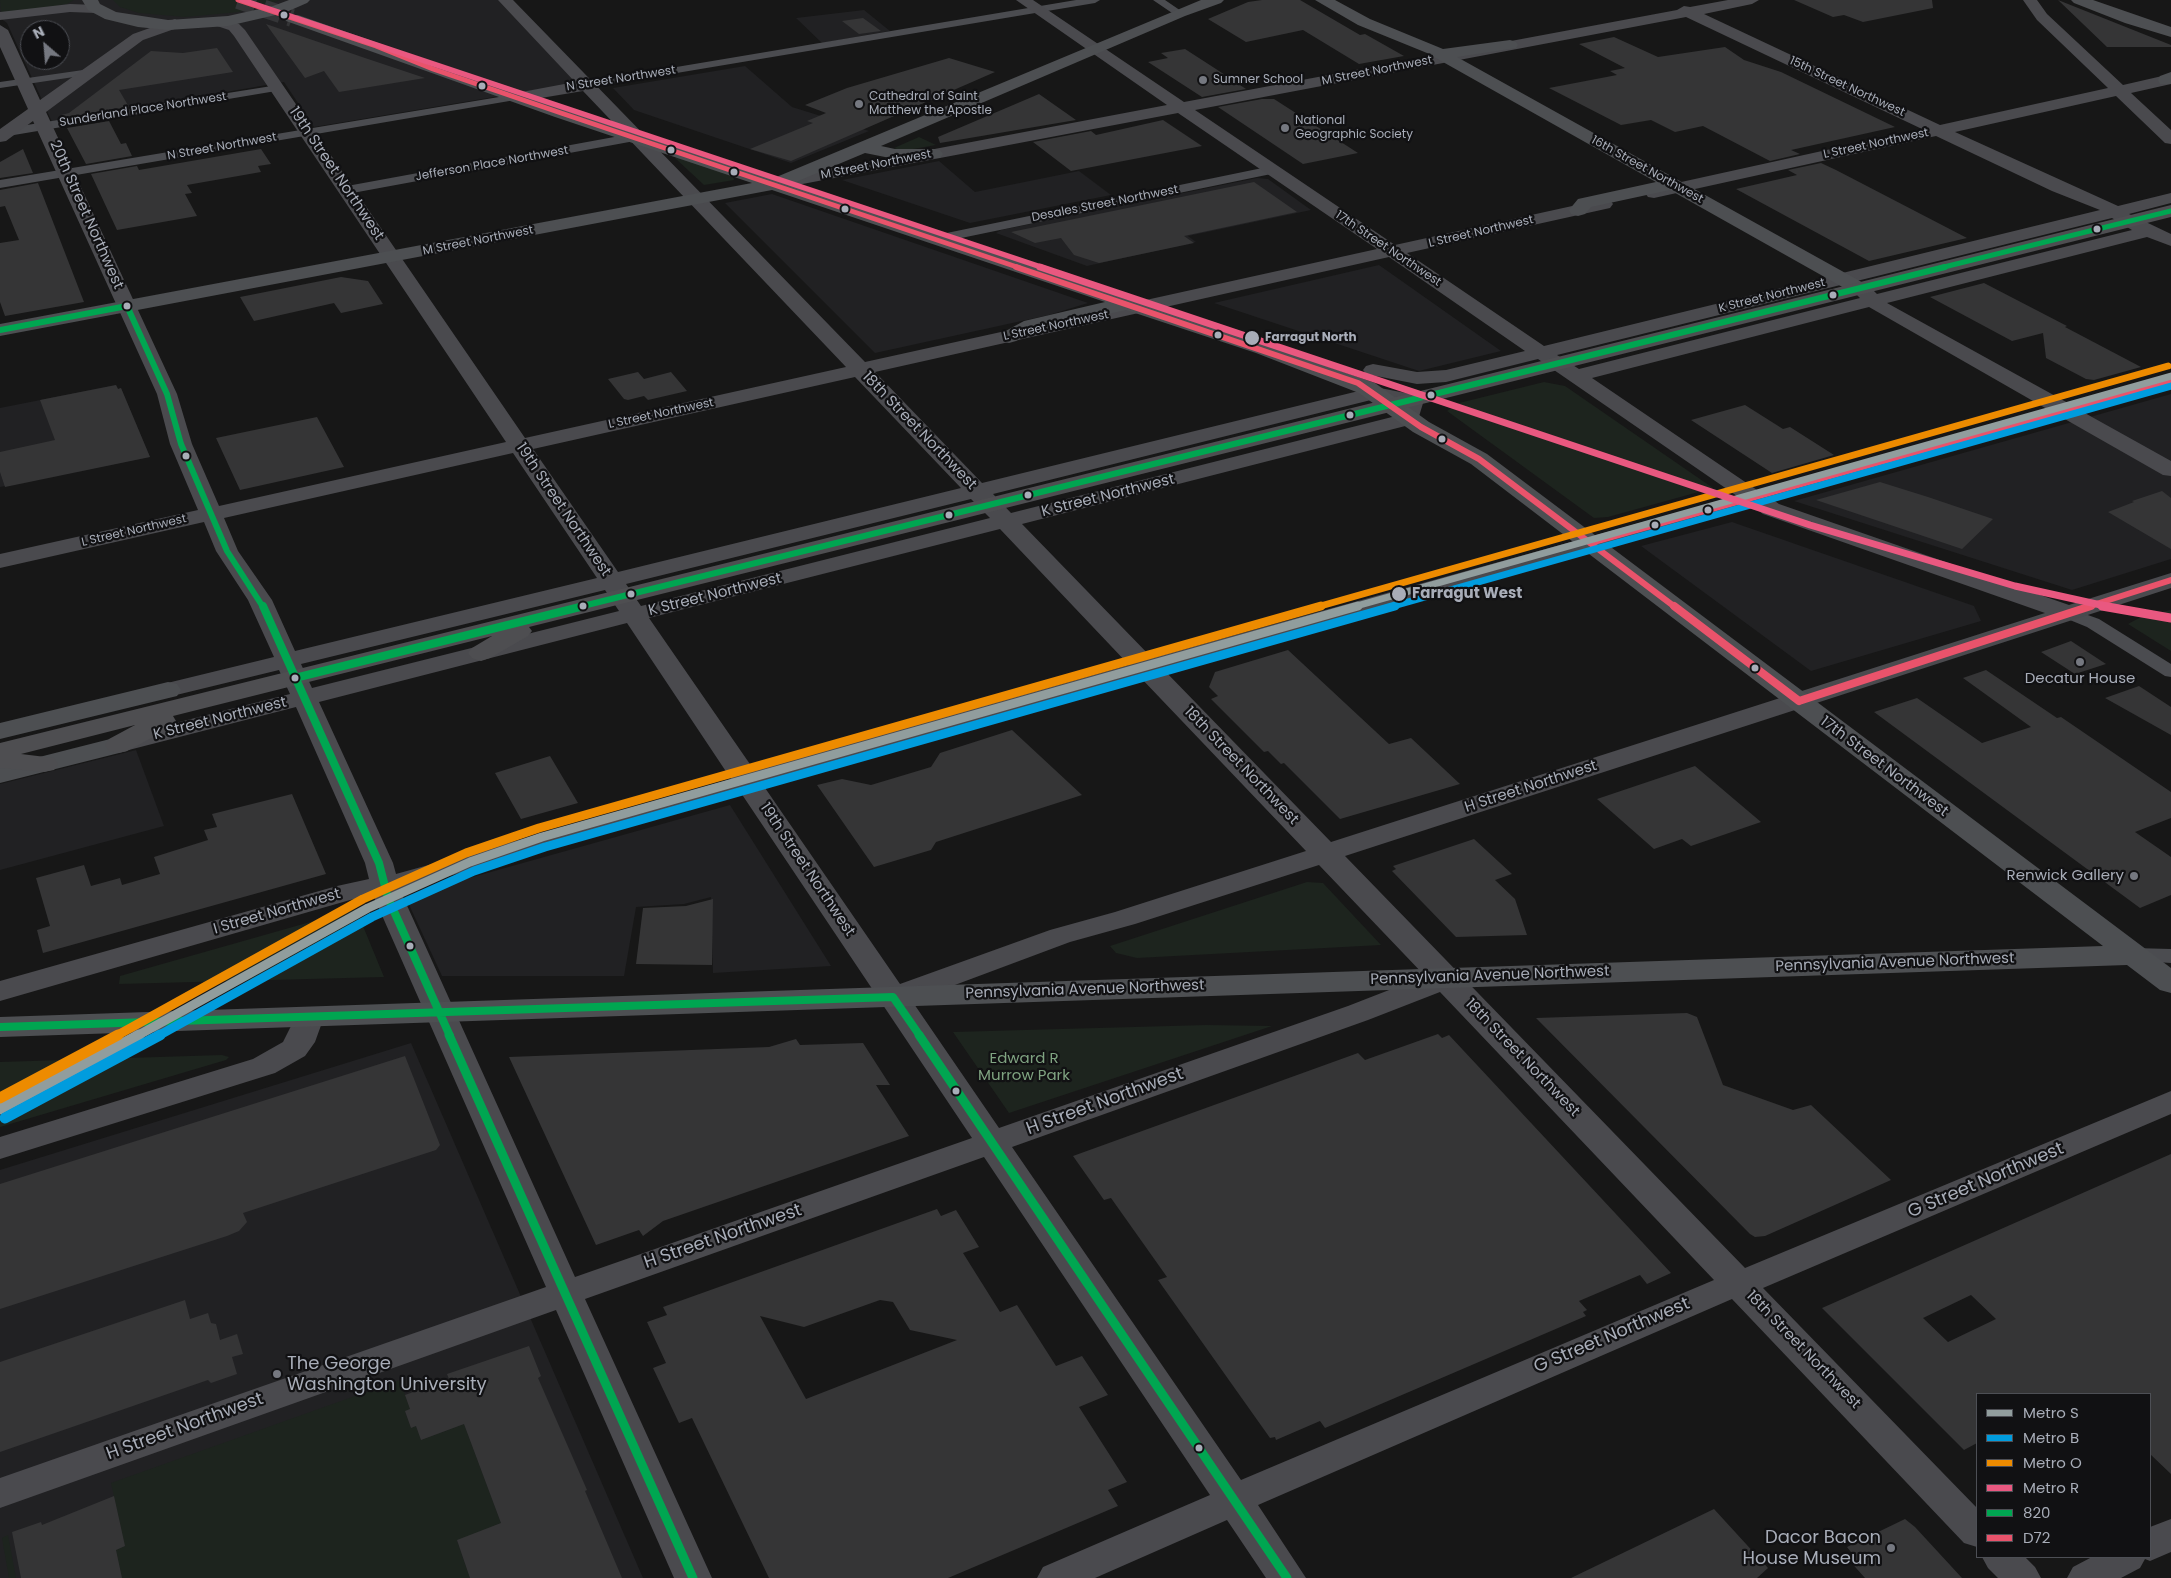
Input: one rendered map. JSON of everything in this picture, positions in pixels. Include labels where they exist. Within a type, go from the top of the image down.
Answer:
[{"type":"highway","name":"K Street Northwest","points":[[1412,409],[1549,358],[1793,305],[1873,296],[2117,216],[2171,211]]},
{"type":"highway","points":[[1728,306],[1793,305]]},
{"type":"highway","points":[[1753,331],[1793,305]]},
{"type":"highway","name":"K Street Northwest","points":[[0,751],[650,590],[736,579],[906,526],[1228,446],[1383,399]]},
{"type":"highway","points":[[1181,477],[1228,446]]},
{"type":"highway","points":[[1081,483],[1121,456]]},
{"type":"highway","points":[[1023,497],[1099,498]]},
{"type":"highway","points":[[848,522],[906,526]]},
{"type":"highway","points":[[857,559],[906,526]]},
{"type":"highway","points":[[736,579],[768,542]]},
{"type":"highway","points":[[508,606],[586,606]]},
{"type":"highway","points":[[481,653],[547,615]]},
{"type":"highway","points":[[400,652],[464,617]]},
{"type":"highway","points":[[168,690],[245,690]]},
{"type":"highway","points":[[118,745],[194,703]]},
{"type":"highway","points":[[0,733],[53,738]]},
{"type":"highway","points":[[0,760],[44,764]]},
{"type":"main road","points":[[32,12],[81,0]]},
{"type":"main road","name":"18th Street Northwest","points":[[505,0],[1976,1531]]},
{"type":"main road","name":"17th Street Northwest","points":[[1023,0],[1575,376],[1754,497],[1786,516],[2071,614]]},
{"type":"main road","points":[[1179,13],[1203,0]]},
{"type":"main road","points":[[1179,13],[1216,0]]},
{"type":"main road","name":"16th Street Northwest","points":[[1323,0],[1364,22],[1410,38]]},
{"type":"main road","name":"16th Street Northwest","points":[[1336,0],[1440,54],[2074,408],[2171,470]]},
{"type":"main road","name":"16th Street Northwest","points":[[1350,0],[1410,38]]},
{"type":"main road","points":[[1440,54],[1510,45],[1731,0]]},
{"type":"main road","points":[[1685,10],[1752,0]]},
{"type":"main road","points":[[2017,0],[2042,17],[2171,139]]},
{"type":"main road","points":[[2030,0],[2042,17]]},
{"type":"main road","points":[[2079,0],[2131,20],[2170,32]]},
{"type":"main road","points":[[2096,0],[2142,18],[2170,32]]},
{"type":"main road","name":"15th Street Northwest","points":[[1664,1],[2058,188],[2062,194],[2117,216],[2171,241]]},
{"type":"main road","points":[[96,3],[111,16],[138,30]]},
{"type":"main road","points":[[0,16],[96,3],[136,15],[179,19],[296,7],[963,233],[1149,303]]},
{"type":"main road","points":[[224,22],[296,7],[376,46],[433,69],[937,239],[1373,370],[1412,409]]},
{"type":"main road","name":"M Street Northwest","points":[[799,178],[1179,13]]},
{"type":"main road","name":"16th Street Northwest","points":[[1394,18],[1410,38]]},
{"type":"main road","points":[[4,134],[41,118],[138,30],[175,24],[280,20],[397,60],[433,69]]},
{"type":"main road","name":"19th Street Northwest","points":[[224,22],[234,27],[240,33],[278,88],[1287,1578]]},
{"type":"main road","name":"20th Street Northwest","points":[[0,30],[167,394],[181,444],[227,551],[256,592],[379,864],[388,898],[693,1578]]},
{"type":"main road","name":"M Street Northwest","points":[[0,330],[934,154],[1255,89],[1284,88],[1440,54]]},
{"type":"main road","name":"L Street Northwest","points":[[1675,186],[1829,154],[1934,129],[2037,108],[2117,88],[2169,78]]},
{"type":"main road","name":"N Street Northwest","points":[[517,97],[587,85]]},
{"type":"main road","points":[[867,148],[895,154],[934,154]]},
{"type":"main road","points":[[1578,210],[1586,203],[1675,186]]},
{"type":"main road","name":"K Street Northwest","points":[[1373,370],[1416,378],[1436,378],[1549,358],[1728,306],[2117,216],[2171,198]]},
{"type":"main road","name":"L Street Northwest","points":[[1149,303],[1298,273],[1307,264],[1578,210]]},
{"type":"main road","name":"K Street Northwest","points":[[1575,376],[1753,331],[1873,296],[2149,231]]},
{"type":"main road","points":[[1009,337],[1031,325],[1149,303]]},
{"type":"main road","name":"17th Street Northwest","points":[[1149,303],[1336,374],[1383,399],[1412,409],[2171,983]]},
{"type":"main road","name":"L Street Northwest","points":[[0,561],[716,402],[857,367],[1009,337]]},
{"type":"main road","name":"I Street Northwest","points":[[0,991],[347,892],[408,880],[648,813],[748,782],[773,772],[2171,381]]},
{"type":"main road","name":"16th Street Northwest","points":[[2074,408],[2171,454]]},
{"type":"main road","name":"K Street Northwest","points":[[0,733],[168,690],[295,679],[481,653],[768,542],[848,522],[991,506],[1099,498],[1181,477],[1412,409]]},
{"type":"main road","name":"K Street Northwest","points":[[0,775],[118,745],[464,617],[508,606],[622,598],[857,559],[991,506]]},
{"type":"main road","name":"H Street Northwest","points":[[893,997],[1060,936],[1126,918],[1326,854],[2171,580]]},
{"type":"main road","name":"Pennsylvania Avenue Northwest","points":[[0,1027],[2134,955]]},
{"type":"main road","name":"H Street Northwest","points":[[0,1493],[991,1143],[1358,1012],[1445,978]]},
{"type":"main road","points":[[0,1148],[264,1066],[294,1049],[300,1042],[309,1017]]},
{"type":"main road","name":"G Street Northwest","points":[[1056,1578],[1571,1353],[1739,1283],[1781,1268],[2171,1102]]},
{"type":"main road","points":[[2151,1544],[2171,1534]]},
{"type":"main road","points":[[2002,1558],[2022,1578]]},
{"type":"main road","points":[[2086,1578],[2125,1558]]},
{"type":"street","name":"N Street Northwest","points":[[587,85],[1095,0]]},
{"type":"street","points":[[1158,0],[1179,13]]},
{"type":"street","points":[[0,85],[90,72]]},
{"type":"street","name":"Sunderland Place Northwest","points":[[41,118],[278,88]]},
{"type":"street","name":"N Street Northwest","points":[[0,184],[517,97]]},
{"type":"street","name":"Jefferson Place Northwest","points":[[347,190],[636,137]]},
{"type":"street","name":"Desales Street Northwest","points":[[937,239],[1272,170]]},
{"type":"street","name":"K Street Northwest","points":[[991,506],[1121,456],[1383,399]]},
{"type":"street","points":[[2071,614],[2093,622],[2171,672]]},
{"type":"street","name":"Pennsylvania Avenue Northwest","points":[[2134,955],[2171,956]]},
{"type":"shaded area","points":[[0,0],[505,0],[584,82],[314,127],[284,82],[52,122],[28,70],[70,70],[70,20],[20,20],[20,52],[7,23],[0,18]]},
{"type":"shaded area","points":[[864,10],[890,31],[822,43],[796,18]]},
{"type":"shaded area","points":[[745,66],[792,107],[869,131],[791,163],[634,110],[613,88]]},
{"type":"shaded area","points":[[939,161],[975,192],[1079,171],[1111,195],[970,223],[842,180]]},
{"type":"shaded area","points":[[1257,178],[1268,179],[1311,210],[1188,236],[1196,242],[1087,266],[996,233],[1001,230]]},
{"type":"shaded area","points":[[772,194],[1088,303],[1049,315],[875,353],[725,203]]},
{"type":"shaded area","points":[[1379,265],[1501,351],[1419,371],[1214,303]]},
{"type":"shaded area","points":[[116,385],[118,389],[121,388],[150,457],[0,487],[0,408]]},
{"type":"shaded area","points":[[2171,394],[2171,559],[2072,590],[1794,501]]},
{"type":"shaded area","points":[[1732,522],[1974,606],[1981,621],[1811,671],[1641,546]]},
{"type":"shaded area","points":[[136,750],[164,826],[0,870],[0,784]]},
{"type":"shaded area","points":[[730,805],[831,966],[713,973],[711,897],[684,904],[636,907],[624,976],[442,976],[405,896]]},
{"type":"shaded area","name":"The George Washington University","points":[[411,1043],[643,1578],[0,1578],[0,1170]]},
{"type":"green space","points":[[0,0],[74,0],[67,4],[7,13],[1,12]]},
{"type":"green space","points":[[113,0],[281,0],[239,12],[185,17],[139,13],[120,7]]},
{"type":"green space","points":[[919,137],[936,145],[902,151],[894,148]]},
{"type":"green space","points":[[678,157],[733,176],[734,180],[704,185],[675,158]]},
{"type":"green space","points":[[1544,382],[1565,386],[1713,488],[1608,517],[1594,518],[1447,411],[1459,403]]},
{"type":"green space","points":[[2171,610],[2171,651],[2128,624],[2141,617]]},
{"type":"green space","points":[[1307,882],[1323,883],[1381,945],[1137,958],[1116,953],[1110,946]]},
{"type":"green space","points":[[356,909],[384,977],[119,984],[120,976]]},
{"type":"green space","name":"Edward R Murrow Park","points":[[1206,1025],[1272,1026],[1009,1113],[953,1032]]},
{"type":"green space","points":[[222,1055],[229,1057],[226,1060],[0,1127],[0,1062]]},
{"type":"green space","points":[[400,1380],[410,1409],[405,1412],[411,1428],[416,1426],[421,1440],[464,1424],[501,1523],[457,1541],[470,1578],[122,1578],[116,1550],[125,1546],[111,1483]]},
{"type":"green space","points":[[8,1535],[16,1578],[9,1578],[2,1538]]},
{"type":"building","points":[[1300,0],[1360,35],[1365,34],[1404,56],[1359,64],[1303,30],[1246,42],[1208,19],[1248,2]]},
{"type":"building","points":[[1794,0],[1932,0],[1933,8],[1863,22],[1844,15],[1833,17]]},
{"type":"building","points":[[2058,0],[2171,45],[2171,47],[2107,47]]},
{"type":"building","points":[[863,18],[881,31],[859,34],[842,21]]},
{"type":"building","points":[[266,24],[425,78],[339,92],[324,71],[305,78]]},
{"type":"building","points":[[1614,37],[1658,57],[1725,47],[1744,60],[1781,72],[1895,127],[1791,150],[1800,154],[1770,161],[1703,126],[1675,132],[1651,120],[1621,125],[1549,88],[1617,75],[1610,71],[1625,68],[1579,44]]},
{"type":"building","points":[[217,48],[233,72],[119,90],[129,107],[62,118],[61,115],[69,113],[151,51],[183,53]]},
{"type":"building","points":[[1185,49],[1246,89],[1202,97],[1148,62],[1168,58],[1161,53]]},
{"type":"building","points":[[949,58],[995,72],[791,161],[750,149],[813,123],[807,121],[826,113],[805,105],[847,88]]},
{"type":"building","points":[[1039,94],[1076,120],[940,143],[938,137]]},
{"type":"building","name":"National Geographic Society","points":[[1262,99],[1274,99],[1358,153],[1303,164],[1218,107]]},
{"type":"building","points":[[1163,120],[1202,146],[1071,171],[1033,142],[1091,131],[1096,135]]},
{"type":"building","points":[[109,121],[121,144],[126,143],[132,156],[86,164],[67,128]]},
{"type":"building","points":[[23,149],[33,173],[0,178],[0,162]]},
{"type":"building","points":[[261,149],[271,164],[258,166],[261,172],[187,185],[192,193],[185,194],[197,216],[117,230],[91,174],[137,166],[139,170]]},
{"type":"building","points":[[1821,163],[1967,238],[1869,261],[1736,189],[1797,175],[1788,170]]},
{"type":"building","points":[[1254,182],[1297,212],[1184,236],[1194,243],[1099,263],[1074,255],[1061,238],[1035,243],[1011,232]]},
{"type":"building","points":[[38,183],[84,302],[5,316],[0,302],[0,243],[19,240],[5,206],[0,207],[0,190]]},
{"type":"building","points":[[341,277],[368,281],[383,304],[341,313],[334,303],[254,321],[240,297]]},
{"type":"building","points":[[1984,283],[2141,367],[2094,380],[2086,379],[2046,358],[2043,333],[2012,341],[1930,297]]},
{"type":"building","points":[[638,372],[644,379],[671,372],[687,391],[648,400],[644,396],[628,400],[624,399],[608,379]]},
{"type":"building","points":[[116,385],[118,389],[121,388],[150,457],[5,487],[0,472],[0,452],[55,440],[40,400]]},
{"type":"building","points":[[1745,405],[1783,429],[1790,427],[1834,455],[1772,473],[1691,420]]},
{"type":"building","points":[[317,417],[344,467],[240,490],[216,438]]},
{"type":"building","points":[[1880,482],[1993,519],[1962,549],[1816,500]]},
{"type":"building","points":[[2162,491],[2171,498],[2171,549],[2108,512],[2134,502],[2132,501]]},
{"type":"building","points":[[2071,641],[2106,664],[2075,674],[2041,652]]},
{"type":"building","points":[[1288,650],[1389,744],[1411,738],[1460,784],[1340,819],[1284,763],[1281,764],[1268,751],[1264,752],[1211,699],[1218,696],[1209,687],[1215,672]]},
{"type":"building","points":[[1986,670],[2057,718],[2061,717],[2171,792],[2171,818],[2135,832],[2171,857],[2171,895],[2140,908],[1874,712],[1917,698],[1982,743],[2031,727],[1963,678]]},
{"type":"building","points":[[2139,686],[2171,707],[2171,735],[2105,698]]},
{"type":"building","points":[[1012,730],[1082,795],[936,842],[931,850],[874,867],[817,785],[842,779],[871,785],[931,767],[940,753]]},
{"type":"building","points":[[550,756],[578,803],[521,819],[495,773]]},
{"type":"building","points":[[1695,766],[1761,822],[1691,846],[1682,839],[1654,849],[1597,799]]},
{"type":"building","points":[[292,794],[326,874],[43,953],[37,930],[50,926],[36,878],[84,865],[91,886],[120,878],[122,885],[160,874],[154,857],[208,840],[204,830],[217,827],[212,814]]},
{"type":"building","points":[[1474,839],[1512,874],[1495,880],[1515,899],[1527,935],[1456,937],[1392,871],[1396,869],[1393,866]]},
{"type":"building","points":[[713,899],[712,965],[636,964],[643,908],[686,906]]},
{"type":"building","points":[[1687,1013],[1697,1017],[1723,1085],[1793,1110],[1811,1105],[1891,1180],[1765,1236],[1755,1237],[1536,1018]]},
{"type":"building","points":[[1438,1034],[1442,1038],[1449,1035],[1671,1273],[1647,1284],[1640,1275],[1579,1301],[1587,1310],[1583,1312],[1586,1316],[1325,1428],[1320,1421],[1276,1440],[1275,1437],[1270,1438],[1158,1280],[1167,1277],[1111,1198],[1104,1200],[1073,1156],[1358,1053],[1365,1060]]},
{"type":"building","points":[[796,1039],[800,1045],[863,1043],[890,1085],[876,1085],[909,1136],[663,1221],[643,1236],[639,1230],[596,1245],[509,1057],[769,1047]]},
{"type":"building","points":[[405,1056],[440,1145],[436,1150],[243,1213],[247,1222],[239,1231],[227,1236],[0,1309],[0,1184]]},
{"type":"building","points":[[2171,1154],[2171,1474],[2151,1455],[2151,1393],[1976,1393],[1976,1444],[1964,1450],[1822,1308]],"holes":[[[1971,1295],[1996,1319],[1948,1342],[1923,1318]]]},
{"type":"building","points":[[937,1209],[941,1216],[956,1210],[979,1247],[963,1253],[1000,1312],[1017,1305],[1056,1366],[1082,1356],[1108,1395],[1079,1407],[1127,1482],[1108,1490],[1118,1506],[948,1578],[769,1578],[692,1418],[679,1423],[653,1368],[666,1363],[647,1322],[667,1315],[663,1307]],"holes":[[[880,1300],[893,1302],[910,1330],[957,1340],[806,1399],[760,1316],[804,1327]]]},
{"type":"building","points":[[185,1300],[190,1319],[208,1313],[211,1323],[216,1324],[220,1340],[237,1334],[243,1354],[232,1357],[237,1374],[211,1383],[208,1380],[0,1452],[0,1362]]},
{"type":"building","points":[[529,1346],[541,1376],[538,1378],[587,1490],[585,1491],[622,1578],[470,1578],[457,1540],[501,1523],[464,1424],[421,1440],[416,1426],[411,1428],[405,1411],[410,1409],[405,1395],[449,1379],[447,1374]]},
{"type":"building","points":[[114,1496],[125,1546],[116,1550],[122,1578],[21,1578],[12,1532],[41,1522],[42,1525]]},
{"type":"building","points":[[1714,1509],[1768,1568],[1757,1578],[1571,1578]]},
{"type":"building","name":"Dacor Bacon House Museum","points":[[1905,1519],[1915,1527],[1962,1578],[1865,1578],[1848,1559],[1854,1556],[1847,1547]]},
{"type":"tunnel","points":[[238,0],[292,18]]},
{"type":"metro line","name":"R","points":[[242,0],[1810,525],[2015,586],[2096,605],[2171,618]]},
{"type":"metro line","name":"O","points":[[0,1098],[58,1068],[363,899],[466,853],[539,828],[2168,366]]},
{"type":"metro line","name":"S","points":[[0,1109],[63,1077],[368,908],[470,862],[542,837],[2171,376]]},
{"type":"metro line","name":"B","points":[[5,1118],[68,1086],[372,917],[474,871],[545,847],[2171,386]]},
{"type":"transit line","name":"D72","points":[[238,0],[376,46],[433,69],[561,113],[1358,383],[1421,427],[1479,459],[1799,701]]},
{"type":"transit line","name":"820","points":[[295,678],[2171,211]]},
{"type":"transit line","name":"820","points":[[0,330],[127,306],[167,394],[181,444],[214,522],[227,551],[260,600],[379,863],[388,898],[693,1578]]},
{"type":"transit line","name":"D72","points":[[1590,543],[2171,381]]},
{"type":"transit line","name":"D72","points":[[1799,701],[2171,580]]},
{"type":"transit line","name":"820","points":[[0,1027],[893,997],[1287,1578]]},
{"type":"place","name":"Sumner School","points":[[1203,80]]},
{"type":"place","name":"Cathedral of Saint Matthew the Apostle","points":[[859,104]]},
{"type":"place","name":"National Geographic Society","points":[[1285,128]]},
{"type":"place","name":"Farragut North","points":[[1252,338]]},
{"type":"place","name":"Farragut West","points":[[1399,594]]},
{"type":"place","name":"Decatur House","points":[[2080,662]]},
{"type":"place","name":"Renwick Gallery","points":[[2134,876]]},
{"type":"place","name":"The George Washington University","points":[[277,1374]]},
{"type":"place","name":"Dacor Bacon House Museum","points":[[1891,1548]]}]
